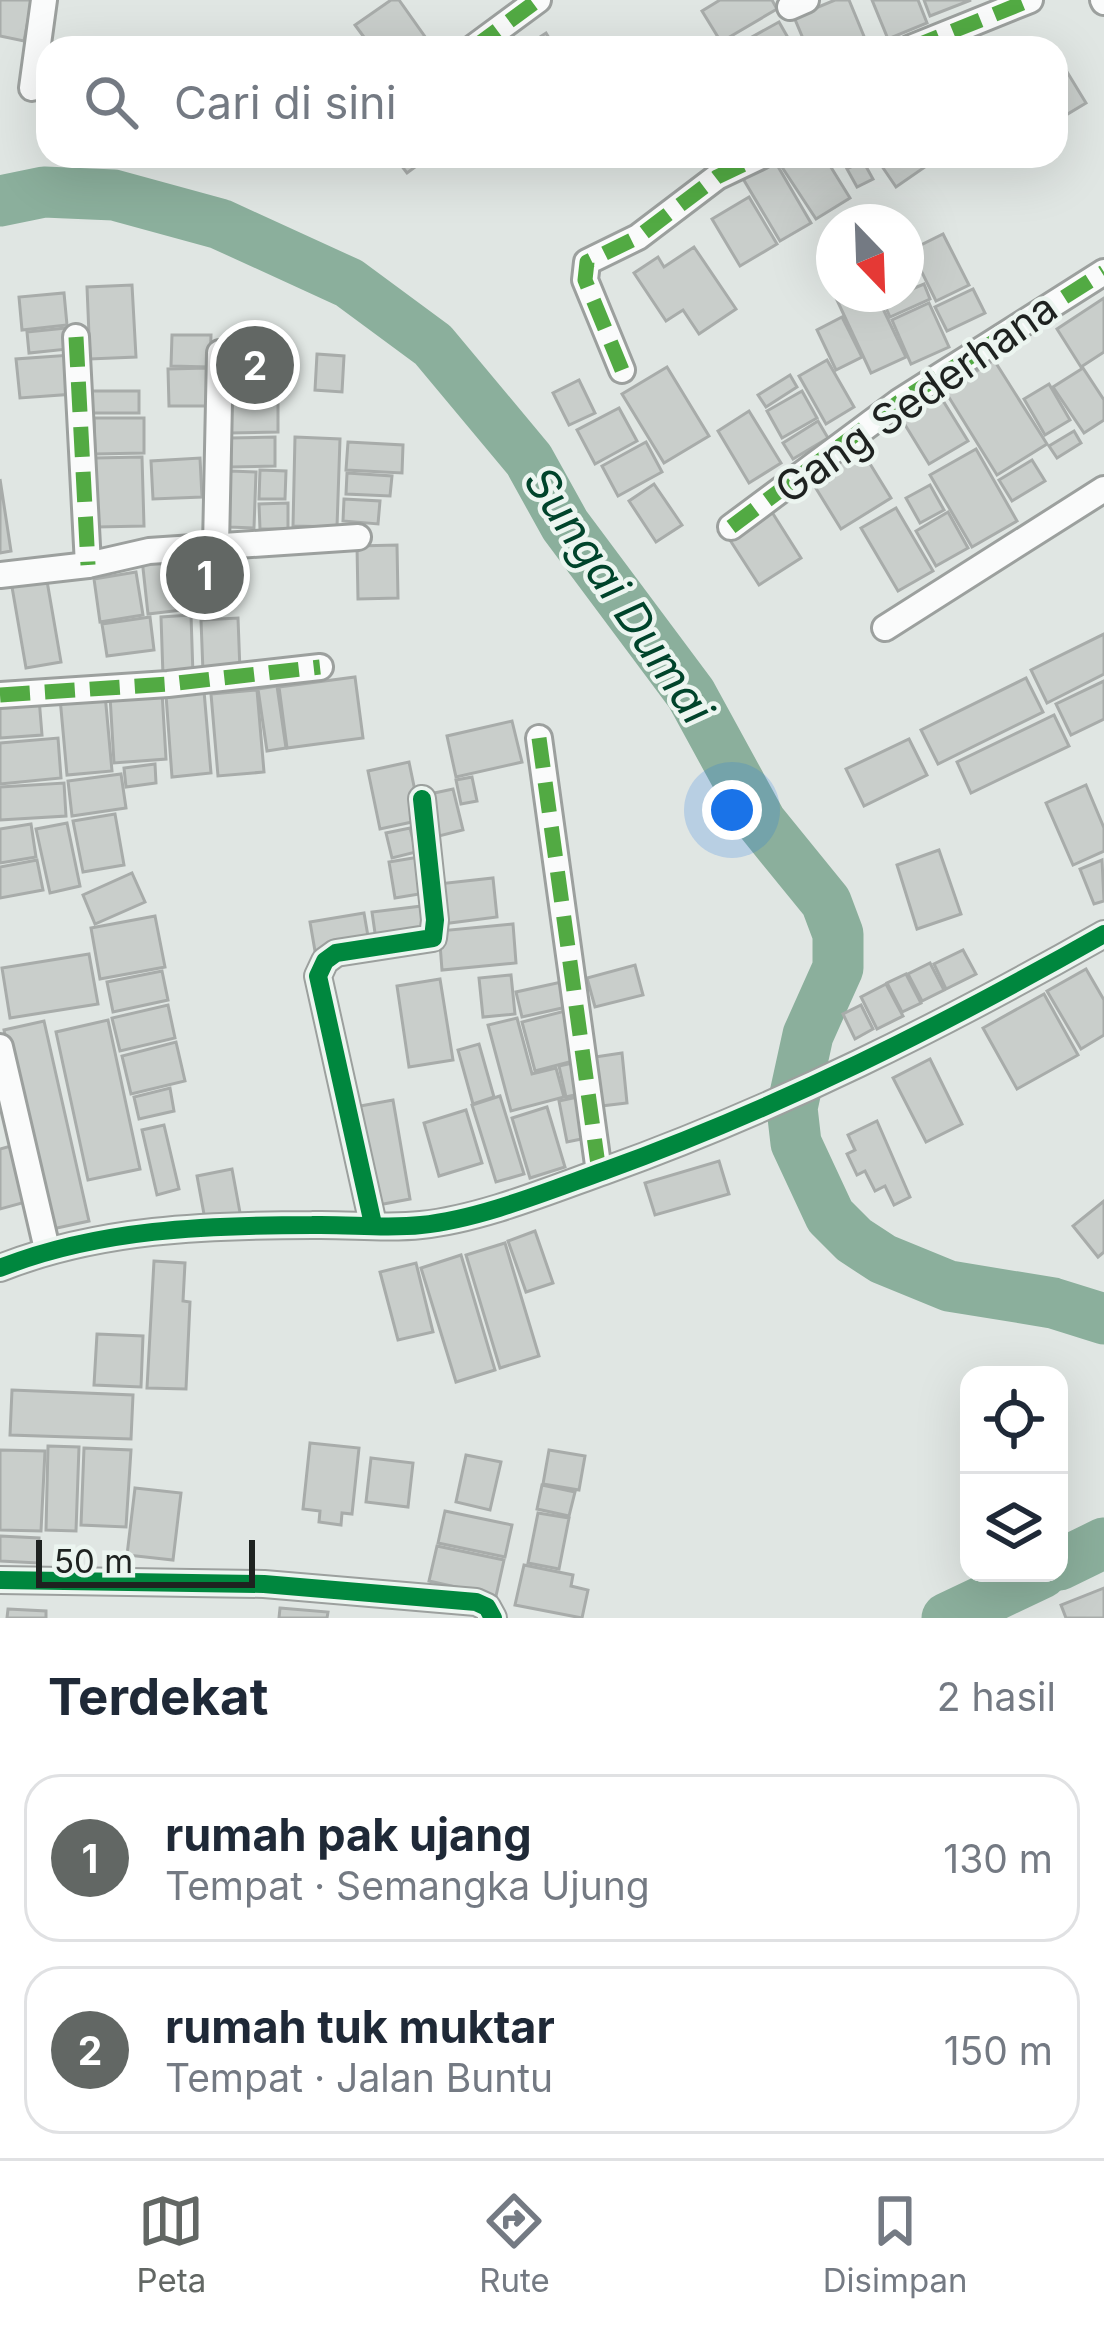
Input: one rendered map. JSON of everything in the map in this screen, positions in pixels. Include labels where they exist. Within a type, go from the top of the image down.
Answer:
[{"type":"street","points":[[39,36],[44,0]]},
{"type":"street","points":[[489,36],[538,0]]},
{"type":"street","points":[[941,36],[1030,0]]},
{"type":"street","points":[[32,88],[36,59]]},
{"type":"street","points":[[622,370],[585,280],[586,262],[638,237],[736,168]]},
{"type":"street","name":"Gang Sederhana","points":[[731,527],[899,402],[1104,272]]},
{"type":"street","points":[[76,337],[88,565]]},
{"type":"street","points":[[216,546],[220,353]]},
{"type":"street","points":[[885,628],[1104,489]]},
{"type":"street","points":[[0,575],[88,565],[149,551],[358,537]]},
{"type":"street","points":[[0,695],[168,684],[320,667]]},
{"type":"street","points":[[538,738],[599,1172]]},
{"type":"street","points":[[373,1224],[319,976],[336,953],[433,938],[436,920],[422,799]]},
{"type":"street","points":[[0,1268],[47,1249],[113,1235],[262,1225],[422,1225],[559,1188],[687,1142],[880,1056],[1104,934]]},
{"type":"street","points":[[0,1046],[47,1249]]},
{"type":"street","points":[[0,1580],[264,1584],[476,1602],[487,1607],[493,1618]]},
{"type":"building","points":[[0,0],[32,0],[24,41],[0,36]]},
{"type":"building","points":[[391,0],[399,0],[424,36],[363,36],[355,25]]},
{"type":"building","points":[[720,0],[772,0],[777,9],[731,36],[717,36],[702,11]]},
{"type":"building","points":[[835,0],[849,0],[864,36],[802,36],[794,17]]},
{"type":"building","points":[[872,0],[918,0],[927,23],[887,36]]},
{"type":"building","points":[[924,0],[971,0],[930,16]]},
{"type":"building","points":[[779,22],[787,36],[754,36]]},
{"type":"building","points":[[1068,73],[1086,103],[1068,114]]},
{"type":"building","points":[[757,168],[779,168],[811,223],[780,241],[742,177]]},
{"type":"building","points":[[783,168],[831,168],[850,198],[840,204],[816,204],[816,219]]},
{"type":"building","points":[[867,168],[873,179],[857,187],[847,169]]},
{"type":"building","points":[[883,168],[923,168],[896,187]]},
{"type":"building","points":[[749,197],[777,244],[740,266],[712,219]]},
{"type":"building","points":[[943,234],[969,285],[936,301],[924,277],[924,244]]},
{"type":"building","points":[[694,247],[736,309],[699,334],[683,310],[666,321],[634,273],[658,257],[664,267]]},
{"type":"building","points":[[132,285],[136,357],[90,359],[87,287]]},
{"type":"building","points":[[973,289],[985,313],[947,331],[935,307]]},
{"type":"building","points":[[64,293],[67,325],[22,330],[19,297]]},
{"type":"building","points":[[1104,298],[1104,352],[1081,367],[1057,329]]},
{"type":"building","points":[[929,303],[949,347],[911,364],[892,320],[924,312]]},
{"type":"building","points":[[843,312],[885,312],[906,357],[871,373]]},
{"type":"building","points":[[842,317],[862,357],[836,370],[817,330]]},
{"type":"building","points":[[66,328],[68,349],[29,353],[27,332]]},
{"type":"building","points":[[172,335],[211,335],[210,367],[171,366]]},
{"type":"building","points":[[231,344],[278,345],[281,385],[229,385]]},
{"type":"building","points":[[317,354],[344,356],[342,392],[315,390]]},
{"type":"building","points":[[71,355],[74,394],[20,398],[16,359]]},
{"type":"building","points":[[827,360],[854,407],[826,424],[799,376]]},
{"type":"building","points":[[994,360],[1047,444],[997,475],[945,391]]},
{"type":"building","points":[[667,367],[709,436],[664,463],[622,394]]},
{"type":"building","points":[[208,368],[208,406],[169,406],[168,369]]},
{"type":"building","points":[[1083,368],[1104,400],[1104,420],[1084,433],[1053,387]]},
{"type":"building","points":[[790,375],[797,387],[766,407],[758,395]]},
{"type":"building","points":[[579,380],[595,413],[569,425],[553,393]]},
{"type":"building","points":[[1049,384],[1070,420],[1045,435],[1024,399]]},
{"type":"building","points":[[91,391],[139,391],[139,413],[91,413]]},
{"type":"building","points":[[802,391],[817,418],[782,438],[767,411]]},
{"type":"building","points":[[937,391],[968,441],[929,464],[899,415]]},
{"type":"building","points":[[278,392],[278,432],[230,433],[230,393]]},
{"type":"building","points":[[619,408],[637,441],[595,464],[577,430]]},
{"type":"building","points":[[749,411],[781,463],[749,483],[718,431]]},
{"type":"building","points":[[94,418],[144,418],[144,453],[95,454]]},
{"type":"building","points":[[818,421],[828,438],[793,459],[783,443]]},
{"type":"building","points":[[1074,431],[1081,443],[1057,458],[1049,446]]},
{"type":"building","points":[[275,437],[275,466],[231,467],[230,438]]},
{"type":"building","points":[[295,437],[340,439],[337,527],[293,526]]},
{"type":"building","points":[[348,442],[403,445],[402,473],[346,470]]},
{"type":"building","points":[[646,442],[662,472],[618,496],[602,466]]},
{"type":"building","points":[[859,446],[891,498],[841,529],[809,477]]},
{"type":"building","points":[[976,449],[1017,521],[972,547],[930,475]]},
{"type":"building","points":[[142,457],[144,526],[97,527],[95,458]]},
{"type":"building","points":[[200,458],[202,497],[153,499],[151,461]]},
{"type":"building","points":[[1032,460],[1045,481],[1012,501],[999,480]]},
{"type":"building","points":[[260,470],[286,471],[285,499],[259,499]]},
{"type":"building","points":[[230,471],[256,472],[254,528],[229,527]]},
{"type":"building","points":[[347,473],[392,476],[390,496],[346,494]]},
{"type":"building","points":[[0,479],[11,551],[0,553]]},
{"type":"building","points":[[654,484],[682,525],[656,542],[629,501]]},
{"type":"building","points":[[930,485],[944,510],[920,523],[906,498]]},
{"type":"building","points":[[344,499],[380,501],[378,524],[343,521]]},
{"type":"building","points":[[288,503],[288,529],[260,529],[259,504]]},
{"type":"building","points":[[896,508],[933,571],[898,591],[861,528]]},
{"type":"building","points":[[770,509],[801,558],[759,585],[728,537]]},
{"type":"building","points":[[948,512],[968,548],[936,566],[916,531]]},
{"type":"building","points":[[397,545],[398,598],[358,599],[357,546]]},
{"type":"building","points":[[223,549],[230,597],[187,605],[180,553]]},
{"type":"building","points":[[176,555],[182,610],[148,614],[142,559]]},
{"type":"building","points":[[136,572],[143,615],[100,622],[94,579]]},
{"type":"building","points":[[47,581],[61,662],[26,668],[12,587]]},
{"type":"building","points":[[191,615],[193,675],[163,676],[161,617]]},
{"type":"building","points":[[150,617],[154,650],[107,656],[102,624]]},
{"type":"building","points":[[238,618],[240,671],[203,672],[201,620]]},
{"type":"building","points":[[1104,634],[1104,674],[1047,703],[1031,670]]},
{"type":"building","points":[[355,677],[363,738],[287,748],[279,687]]},
{"type":"building","points":[[1026,678],[1043,712],[938,764],[921,730]]},
{"type":"building","points":[[1104,681],[1104,719],[1071,735],[1056,704]]},
{"type":"building","points":[[277,686],[286,748],[267,751],[258,689]]},
{"type":"building","points":[[257,690],[264,772],[218,776],[211,694]]},
{"type":"building","points":[[204,691],[211,773],[172,777],[166,695]]},
{"type":"building","points":[[162,692],[166,759],[114,763],[110,696]]},
{"type":"building","points":[[105,694],[112,771],[67,775],[60,698]]},
{"type":"building","points":[[39,698],[42,735],[0,738],[0,701]]},
{"type":"building","points":[[1054,715],[1069,746],[971,793],[957,762]]},
{"type":"building","points":[[512,721],[522,762],[456,777],[447,736]]},
{"type":"building","points":[[58,738],[61,778],[0,784],[0,743]]},
{"type":"building","points":[[909,739],[927,775],[864,806],[846,769]]},
{"type":"building","points":[[409,762],[421,820],[380,829],[368,771]]},
{"type":"building","points":[[155,764],[156,783],[126,787],[124,768]]},
{"type":"building","points":[[121,774],[126,808],[72,816],[68,781]]},
{"type":"building","points":[[472,777],[477,801],[461,804],[456,780]]},
{"type":"building","points":[[64,783],[66,816],[0,820],[0,787]]},
{"type":"building","points":[[1086,785],[1104,828],[1104,851],[1073,865],[1046,803]]},
{"type":"building","points":[[453,789],[463,830],[435,837],[425,795]]},
{"type":"building","points":[[115,814],[124,865],[83,872],[73,821]]},
{"type":"building","points":[[67,823],[80,886],[50,893],[36,829]]},
{"type":"building","points":[[31,824],[36,857],[0,863],[0,829]]},
{"type":"building","points":[[410,828],[416,852],[392,858],[386,833]]},
{"type":"building","points":[[939,850],[961,914],[917,929],[897,865]]},
{"type":"building","points":[[425,856],[431,892],[395,898],[389,862]]},
{"type":"building","points":[[37,860],[43,890],[0,898],[0,867]]},
{"type":"building","points":[[1102,860],[1104,901],[1094,904],[1080,869]]},
{"type":"building","points":[[132,873],[145,902],[95,924],[83,895]]},
{"type":"building","points":[[493,878],[497,917],[442,924],[438,884]]},
{"type":"building","points":[[422,906],[426,933],[376,940],[372,912]]},
{"type":"building","points":[[364,913],[369,942],[315,951],[310,922]]},
{"type":"building","points":[[155,916],[165,967],[100,979],[91,928]]},
{"type":"building","points":[[513,924],[516,963],[442,970],[439,931]]},
{"type":"building","points":[[963,950],[976,974],[946,989],[934,964]]},
{"type":"building","points":[[89,954],[98,1004],[10,1018],[2,968]]},
{"type":"building","points":[[930,963],[944,990],[922,1001],[908,974]]},
{"type":"building","points":[[635,965],[643,995],[595,1007],[587,978]]},
{"type":"building","points":[[1086,969],[1104,1000],[1104,1035],[1081,1049],[1047,991]]},
{"type":"building","points":[[162,971],[168,1000],[113,1012],[107,982]]},
{"type":"building","points":[[906,974],[921,1003],[902,1012],[887,983]]},
{"type":"building","points":[[511,975],[515,1014],[483,1017],[479,978]]},
{"type":"building","points":[[440,979],[453,1060],[409,1067],[397,986]]},
{"type":"building","points":[[566,981],[571,1006],[522,1017],[516,992]]},
{"type":"building","points":[[886,984],[903,1016],[877,1029],[861,997]]},
{"type":"building","points":[[1044,994],[1078,1055],[1017,1089],[983,1028]]},
{"type":"building","points":[[168,1005],[175,1038],[120,1051],[112,1018]]},
{"type":"building","points":[[861,1005],[873,1029],[855,1039],[843,1014]]},
{"type":"building","points":[[565,1011],[577,1060],[535,1071],[522,1022]]},
{"type":"building","points":[[517,1018],[532,1074],[556,1068],[564,1097],[511,1111],[488,1025]]},
{"type":"building","points":[[108,1020],[140,1169],[88,1180],[56,1032]]},
{"type":"building","points":[[44,1021],[89,1221],[48,1230],[4,1030]]},
{"type":"building","points":[[176,1042],[185,1081],[131,1094],[122,1056]]},
{"type":"building","points":[[479,1044],[494,1097],[473,1104],[458,1050]]},
{"type":"building","points":[[622,1053],[627,1103],[601,1106],[595,1057]]},
{"type":"building","points":[[930,1059],[962,1124],[926,1142],[893,1078]]},
{"type":"building","points":[[577,1062],[583,1093],[566,1097],[559,1066]]},
{"type":"building","points":[[170,1088],[174,1111],[139,1119],[134,1097]]},
{"type":"building","points":[[500,1096],[524,1174],[496,1182],[472,1105]]},
{"type":"building","points":[[582,1096],[591,1137],[567,1142],[559,1101]]},
{"type":"building","points":[[393,1100],[410,1199],[373,1206],[355,1107]]},
{"type":"building","points":[[547,1107],[565,1167],[530,1178],[512,1118]]},
{"type":"building","points":[[466,1110],[482,1163],[439,1176],[424,1123]]},
{"type":"building","points":[[877,1121],[910,1197],[894,1205],[885,1186],[875,1191],[865,1171],[857,1175],[847,1154],[855,1150],[848,1135]]},
{"type":"building","points":[[164,1125],[179,1189],[157,1195],[142,1130]]},
{"type":"building","points":[[18,1144],[33,1200],[0,1209],[0,1149]]},
{"type":"building","points":[[719,1161],[729,1194],[655,1215],[645,1183]]},
{"type":"building","points":[[232,1169],[241,1218],[206,1225],[197,1176]]},
{"type":"building","points":[[1104,1201],[1104,1252],[1098,1257],[1073,1226]]},
{"type":"building","points":[[535,1231],[553,1283],[526,1292],[508,1241]]},
{"type":"building","points":[[505,1243],[539,1356],[500,1368],[466,1255]]},
{"type":"building","points":[[461,1255],[495,1370],[456,1382],[421,1268]]},
{"type":"building","points":[[154,1261],[185,1263],[183,1301],[190,1302],[186,1389],[147,1388]]},
{"type":"building","points":[[416,1263],[433,1332],[398,1340],[380,1272]]},
{"type":"building","points":[[97,1334],[143,1336],[141,1387],[94,1385]]},
{"type":"building","points":[[12,1390],[133,1395],[131,1439],[10,1435]]},
{"type":"building","points":[[310,1443],[359,1448],[352,1514],[342,1513],[341,1525],[319,1522],[320,1511],[303,1509]]},
{"type":"building","points":[[48,1446],[79,1447],[76,1531],[46,1530]]},
{"type":"building","points":[[84,1448],[131,1450],[126,1527],[81,1525]]},
{"type":"building","points":[[0,1450],[45,1451],[41,1531],[0,1530]]},
{"type":"building","points":[[549,1450],[585,1456],[579,1490],[543,1484]]},
{"type":"building","points":[[466,1455],[501,1462],[490,1510],[456,1502]]},
{"type":"building","points":[[371,1458],[413,1463],[408,1507],[366,1502]]},
{"type":"building","points":[[542,1485],[575,1492],[569,1516],[537,1509]]},
{"type":"building","points":[[135,1488],[181,1493],[173,1560],[127,1555]]},
{"type":"building","points":[[445,1511],[512,1525],[505,1557],[438,1543]]},
{"type":"building","points":[[538,1513],[569,1518],[559,1569],[528,1563]]},
{"type":"building","points":[[0,1536],[39,1538],[38,1563],[0,1561]]},
{"type":"building","points":[[437,1546],[504,1560],[496,1596],[429,1581]]},
{"type":"building","points":[[524,1565],[573,1575],[571,1586],[588,1590],[582,1618],[515,1605]]},
{"type":"building","points":[[1104,1588],[1104,1618],[1066,1618],[1061,1605]]},
{"type":"building","points":[[280,1608],[328,1612],[327,1618],[279,1618]]},
{"type":"building","points":[[8,1609],[46,1611],[46,1618],[7,1618]]},
{"type":"waterway","name":"Sungai Dumai","points":[[0,201],[44,192],[114,195],[220,224],[349,283],[433,345],[529,460],[565,525],[691,694],[761,822],[826,902],[838,934],[838,968],[808,1035],[792,1108],[796,1143],[830,1216],[883,1259],[949,1286],[1053,1303],[1104,1319]]},
{"type":"waterway","name":"Sungai Dumai","points":[[1068,1561],[1104,1543]]},
{"type":"waterway","name":"Sungai Dumai","points":[[947,1618],[1023,1582]]},
{"type":"marked path","points":[[489,36],[538,0]]},
{"type":"marked path","points":[[941,36],[1030,0]]},
{"type":"marked path","points":[[622,370],[585,280],[587,262],[638,237],[736,168]]},
{"type":"marked path","points":[[731,527],[899,402],[1104,272]]},
{"type":"marked path","points":[[76,337],[88,565]]},
{"type":"marked path","points":[[0,695],[168,684],[320,667]]},
{"type":"marked path","points":[[539,738],[599,1172]]},
{"type":"cycle path","points":[[373,1224],[318,976],[325,961],[336,953],[433,938],[422,799]]},
{"type":"cycle path","points":[[0,1268],[75,1245],[153,1232],[272,1225],[408,1226],[490,1211],[669,1147],[796,1093],[921,1033],[1104,934]]},
{"type":"cycle path","points":[[0,1580],[264,1584],[476,1602],[487,1607],[493,1618]]},
{"type":"place","name":"rumah tuk muktar","points":[[255,365]]},
{"type":"place","name":"rumah pak ujang","points":[[205,575]]}]
